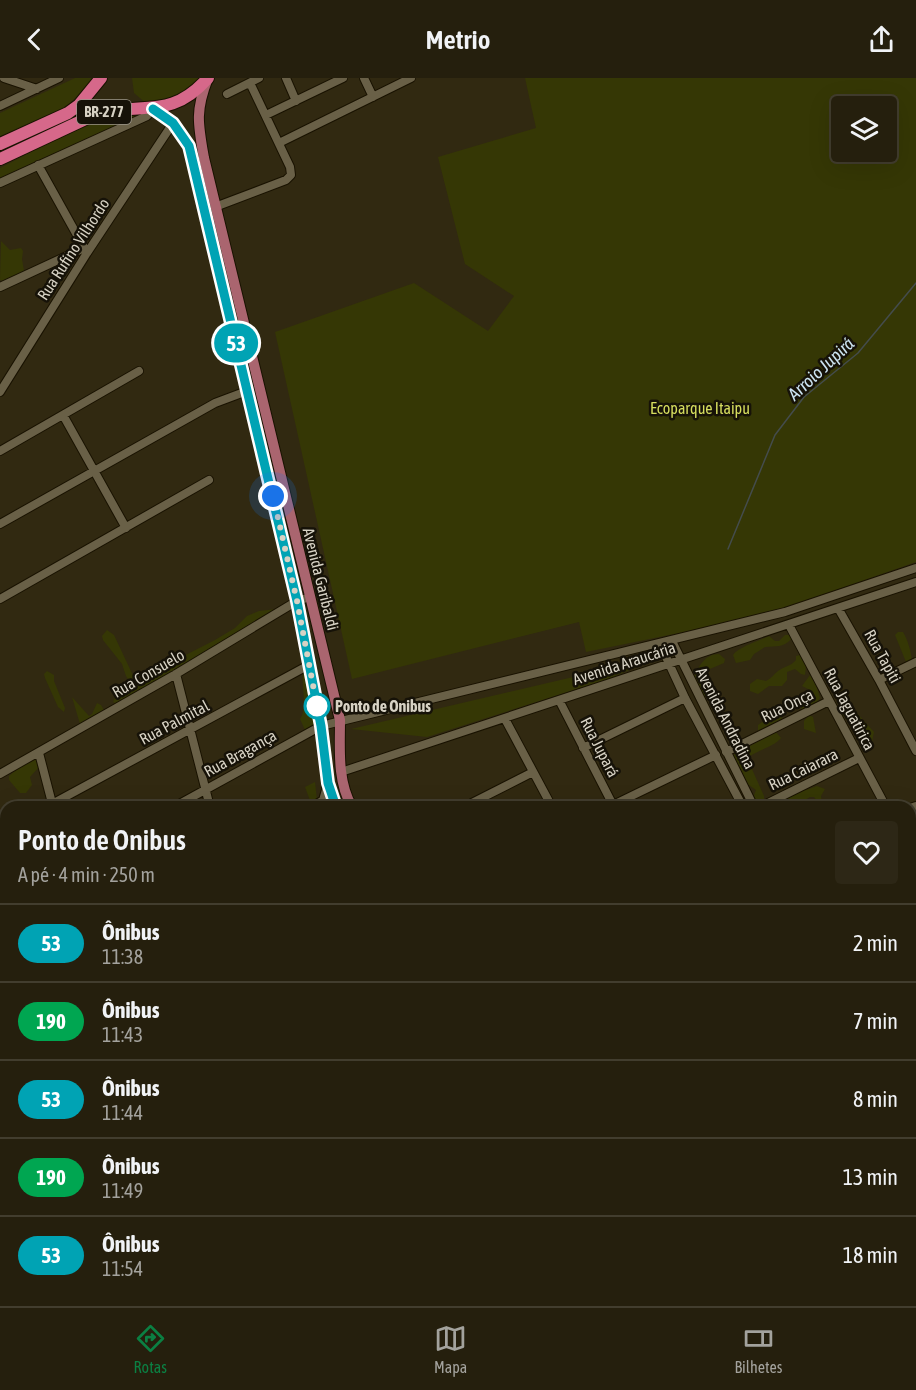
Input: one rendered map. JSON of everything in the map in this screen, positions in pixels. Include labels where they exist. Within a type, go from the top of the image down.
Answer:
[{"type":"highway","name":"BR-277","points":[[0,144],[68,113],[79,105],[101,78]]},
{"type":"highway","name":"BR-277","points":[[2,158],[94,115],[117,110],[153,109],[180,100],[194,92],[208,78]]},
{"type":"main road","name":"Avenida Garibaldi","points":[[208,78],[200,99],[197,119],[267,445],[321,726],[328,783],[334,801]]},
{"type":"main road","name":"Avenida Garibaldi","points":[[153,109],[173,123],[189,146],[247,391],[267,445],[310,597],[340,720],[341,772],[343,787],[349,801]]},
{"type":"main road","points":[[326,768],[334,772],[341,772]]},
{"type":"street","points":[[4,78],[37,89]]},
{"type":"street","points":[[0,106],[59,78]]},
{"type":"street","points":[[227,94],[259,78]]},
{"type":"street","points":[[286,78],[296,101]]},
{"type":"street","points":[[266,115],[296,101],[328,81],[343,78]]},
{"type":"street","points":[[364,78],[373,97]]},
{"type":"street","points":[[279,143],[411,78]]},
{"type":"street","points":[[215,207],[286,180],[291,175],[290,167],[250,82]]},
{"type":"street","points":[[0,183],[147,116],[153,109]]},
{"type":"street","name":"Rua Rufino Vilhordo","points":[[0,392],[85,251],[173,123]]},
{"type":"street","points":[[0,287],[85,251],[38,165]]},
{"type":"street","points":[[0,451],[139,371]]},
{"type":"street","points":[[0,524],[215,403],[247,391]]},
{"type":"street","points":[[63,416],[126,528]]},
{"type":"street","points":[[0,599],[209,480]]},
{"type":"street","name":"Avenida Araucária","points":[[321,726],[785,612],[916,568]]},
{"type":"street","name":"Avenida Araucária","points":[[341,772],[916,582]]},
{"type":"street","name":"Rua Consuelo","points":[[0,774],[176,674],[297,601],[310,597]]},
{"type":"street","name":"Rua Tapiti","points":[[838,608],[913,735],[916,751]]},
{"type":"street","name":"Rua Jaguatirica","points":[[789,625],[883,801]]},
{"type":"street","name":"Avenida Andradina","points":[[672,641],[751,801]]},
{"type":"street","name":"Avenida Andradina","points":[[660,644],[740,801]]},
{"type":"street","points":[[879,680],[916,662]]},
{"type":"street","name":"Rua Palmital","points":[[59,801],[309,665]]},
{"type":"street","points":[[176,674],[208,801]]},
{"type":"street","points":[[583,748],[686,698]]},
{"type":"street","name":"Rua Jupará","points":[[559,700],[611,801]]},
{"type":"street","name":"Rua Onça","points":[[726,752],[829,701]]},
{"type":"street","points":[[505,719],[549,801]]},
{"type":"street","name":"Rua Bragança","points":[[185,801],[321,726]]},
{"type":"street","points":[[39,753],[51,801]]},
{"type":"street","points":[[624,801],[716,755]]},
{"type":"street","name":"Rua Caiarara","points":[[772,801],[859,758]]},
{"type":"street","points":[[476,801],[533,772]]},
{"type":"street","points":[[322,801],[328,783]]},
{"type":"green space","points":[[75,78],[95,78],[65,108],[0,141],[0,113]]},
{"type":"green space","points":[[132,78],[204,78],[185,95],[147,104],[134,93]]},
{"type":"green space","name":"Ecoparque Itaipu","points":[[525,78],[916,78],[916,562],[762,616],[586,652],[579,622],[352,679],[275,332],[414,283],[488,331],[514,296],[465,264],[438,157],[536,128]]},
{"type":"green space","points":[[137,116],[0,180],[0,168],[67,134],[101,121]]},
{"type":"green space","points":[[1,241],[10,250],[21,248],[23,251],[24,271],[16,278],[4,281],[0,280]]},
{"type":"green space","points":[[277,609],[218,647],[206,651],[195,660],[117,704],[113,702],[116,695],[127,690],[131,684],[122,664],[103,640],[102,636],[107,630],[114,635],[137,684],[166,665],[235,628],[247,616],[259,611]]},
{"type":"green space","points":[[903,632],[909,646],[912,657],[910,663],[906,662],[895,635]]},
{"type":"green space","points":[[785,635],[792,638],[780,646],[765,647],[754,654],[750,660],[736,663],[733,655],[739,649],[769,636],[779,641]]},
{"type":"green space","points":[[719,654],[725,659],[724,663],[705,671],[703,675],[709,690],[719,693],[716,698],[708,699],[702,694],[694,676],[707,658]]},
{"type":"green space","points":[[800,655],[806,666],[805,675],[795,669],[787,672],[787,680],[782,686],[769,686],[758,694],[750,691],[750,684],[757,679],[768,680],[780,669],[794,662],[796,656]]},
{"type":"green space","points":[[663,656],[608,679],[427,737],[351,729]]},
{"type":"green space","points":[[47,671],[54,675],[54,681],[65,708],[64,712],[58,707],[45,678],[44,674]]},
{"type":"green space","points":[[303,673],[307,673],[319,722],[304,734],[305,730],[300,719],[304,709]]},
{"type":"green space","points":[[810,675],[815,681],[820,698],[815,705],[802,712],[801,708],[813,698],[810,690],[802,686]]},
{"type":"green space","points":[[72,697],[89,716],[97,703],[105,712],[80,724]]},
{"type":"green space","points":[[839,704],[856,712],[874,732],[871,747],[857,736]]},
{"type":"green space","points":[[775,708],[782,718],[781,721],[758,733],[758,725],[768,718],[771,710]]},
{"type":"green space","points":[[809,715],[813,717],[816,733],[804,729],[804,721]]},
{"type":"green space","points":[[776,732],[781,738],[747,758],[764,800],[754,801],[756,790],[746,783],[733,755]]},
{"type":"green space","points":[[33,759],[37,760],[40,766],[30,777],[32,785],[26,793],[20,793],[9,780],[9,776]]},
{"type":"green space","points":[[315,782],[317,800],[310,801],[305,787]]},
{"type":"green space","points":[[817,786],[825,789],[821,796],[822,801],[810,797],[803,801],[781,801]]},
{"type":"waterway","name":"Arroio Jupirá","points":[[728,549],[775,435],[804,397],[858,353],[916,283]]},
{"type":"bus line","name":"53","points":[[153,109],[173,123],[189,146],[297,601],[321,726],[328,783],[334,801]]},
{"type":"place","name":"Ponto de Onibus","points":[[317,706]]},
{"type":"route","points":[[273,496],[297,601],[317,706]]}]
